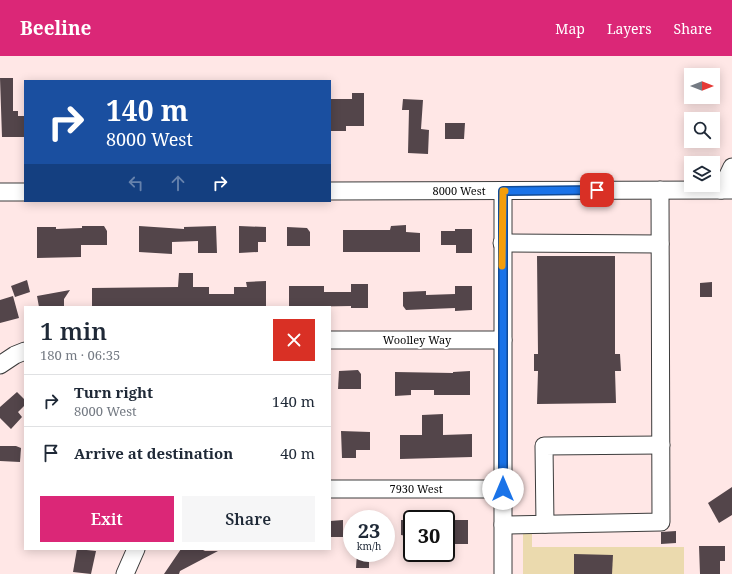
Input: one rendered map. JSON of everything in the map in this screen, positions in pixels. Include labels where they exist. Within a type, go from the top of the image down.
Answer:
[{"type":"street","points":[[727,190],[732,167]]},
{"type":"street","points":[[503,525],[660,522],[660,190]]},
{"type":"street","name":"8000 West","points":[[331,191],[727,190]]},
{"type":"street","points":[[503,191],[503,574]]},
{"type":"street","points":[[0,192],[24,192]]},
{"type":"street","points":[[502,243],[660,244]]},
{"type":"street","name":"Woolley Way","points":[[331,340],[503,340]]},
{"type":"street","points":[[0,365],[24,352]]},
{"type":"street","points":[[545,524],[544,446],[660,446]]},
{"type":"street","name":"7930 West","points":[[331,489],[503,489]]},
{"type":"street","points":[[125,574],[136,550]]},
{"type":"shaded area","points":[[523,531],[532,532],[532,547],[684,547],[684,574],[523,574]]},
{"type":"building","points":[[0,78],[13,78],[13,111],[18,111],[18,116],[24,116],[24,137],[2,137]]},
{"type":"building","points":[[352,93],[364,93],[364,126],[346,126],[346,131],[331,131],[331,99],[352,99]]},
{"type":"building","points":[[403,99],[423,100],[421,129],[429,130],[428,154],[408,153],[409,110],[402,110]]},
{"type":"building","points":[[445,123],[465,123],[464,139],[445,139]]},
{"type":"building","points":[[406,225],[406,232],[420,233],[420,252],[343,252],[343,230],[390,230],[391,226]]},
{"type":"building","points":[[82,226],[104,226],[107,231],[107,245],[81,245],[81,257],[37,258],[37,227],[56,227],[56,229],[82,228]]},
{"type":"building","points":[[139,226],[184,229],[184,227],[216,226],[217,253],[198,253],[198,241],[172,242],[172,254],[139,252]]},
{"type":"building","points":[[239,226],[266,227],[266,242],[258,242],[258,252],[239,253]]},
{"type":"building","points":[[287,227],[307,228],[310,232],[310,246],[287,246]]},
{"type":"building","points":[[455,229],[472,229],[472,253],[456,253],[456,245],[441,245],[441,231],[455,231]]},
{"type":"building","points":[[537,256],[615,256],[615,354],[620,354],[621,371],[615,371],[616,403],[537,404],[538,371],[534,371],[534,354],[538,354]]},
{"type":"building","points":[[179,273],[193,273],[193,287],[209,287],[209,294],[234,294],[234,287],[247,287],[246,282],[266,281],[266,306],[92,306],[92,288],[178,287]]},
{"type":"building","points":[[27,280],[30,292],[15,297],[11,286]]},
{"type":"building","points":[[712,282],[712,297],[700,297],[700,283]]},
{"type":"building","points":[[351,284],[368,284],[368,308],[351,308],[351,306],[289,306],[289,286],[324,286],[324,292],[351,292]]},
{"type":"building","points":[[455,286],[472,286],[472,310],[455,311],[455,308],[406,310],[403,306],[403,292],[426,291],[426,295],[455,294]]},
{"type":"building","points":[[70,290],[64,299],[64,306],[39,306],[37,296]]},
{"type":"building","points":[[13,296],[19,318],[0,323],[0,300]]},
{"type":"building","points":[[358,370],[361,374],[361,389],[338,389],[339,371]]},
{"type":"building","points":[[470,371],[470,395],[434,395],[434,390],[411,390],[411,395],[395,396],[395,372],[453,373]]},
{"type":"building","points":[[17,392],[24,399],[24,406],[18,412],[22,417],[11,429],[0,418],[0,407]]},
{"type":"building","points":[[443,414],[443,435],[472,434],[472,457],[400,459],[400,435],[422,435],[422,415]]},
{"type":"building","points":[[341,431],[370,432],[370,450],[356,450],[356,458],[342,458]]},
{"type":"building","points":[[0,446],[16,446],[21,448],[20,462],[0,461]]},
{"type":"building","points":[[732,487],[732,515],[719,523],[708,503]]},
{"type":"building","points":[[343,520],[343,537],[331,537],[331,521]]},
{"type":"building","points":[[401,520],[403,520],[403,535],[401,535]]},
{"type":"building","points":[[455,520],[468,520],[468,544],[455,544]]},
{"type":"building","points":[[676,531],[676,543],[661,544],[661,532]]},
{"type":"building","points":[[699,546],[725,546],[725,561],[720,561],[720,574],[700,574]]},
{"type":"building","points":[[77,550],[96,551],[91,574],[73,572]]},
{"type":"building","points":[[180,550],[218,551],[180,571],[179,574],[164,574]]},
{"type":"building","points":[[574,554],[613,555],[612,574],[574,574]]},
{"type":"building","points":[[356,562],[369,562],[369,568],[356,568]]},
{"type":"slow traffic","points":[[502,266],[503,191],[505,191]]},
{"type":"route","points":[[503,489],[503,191],[597,190]]}]
